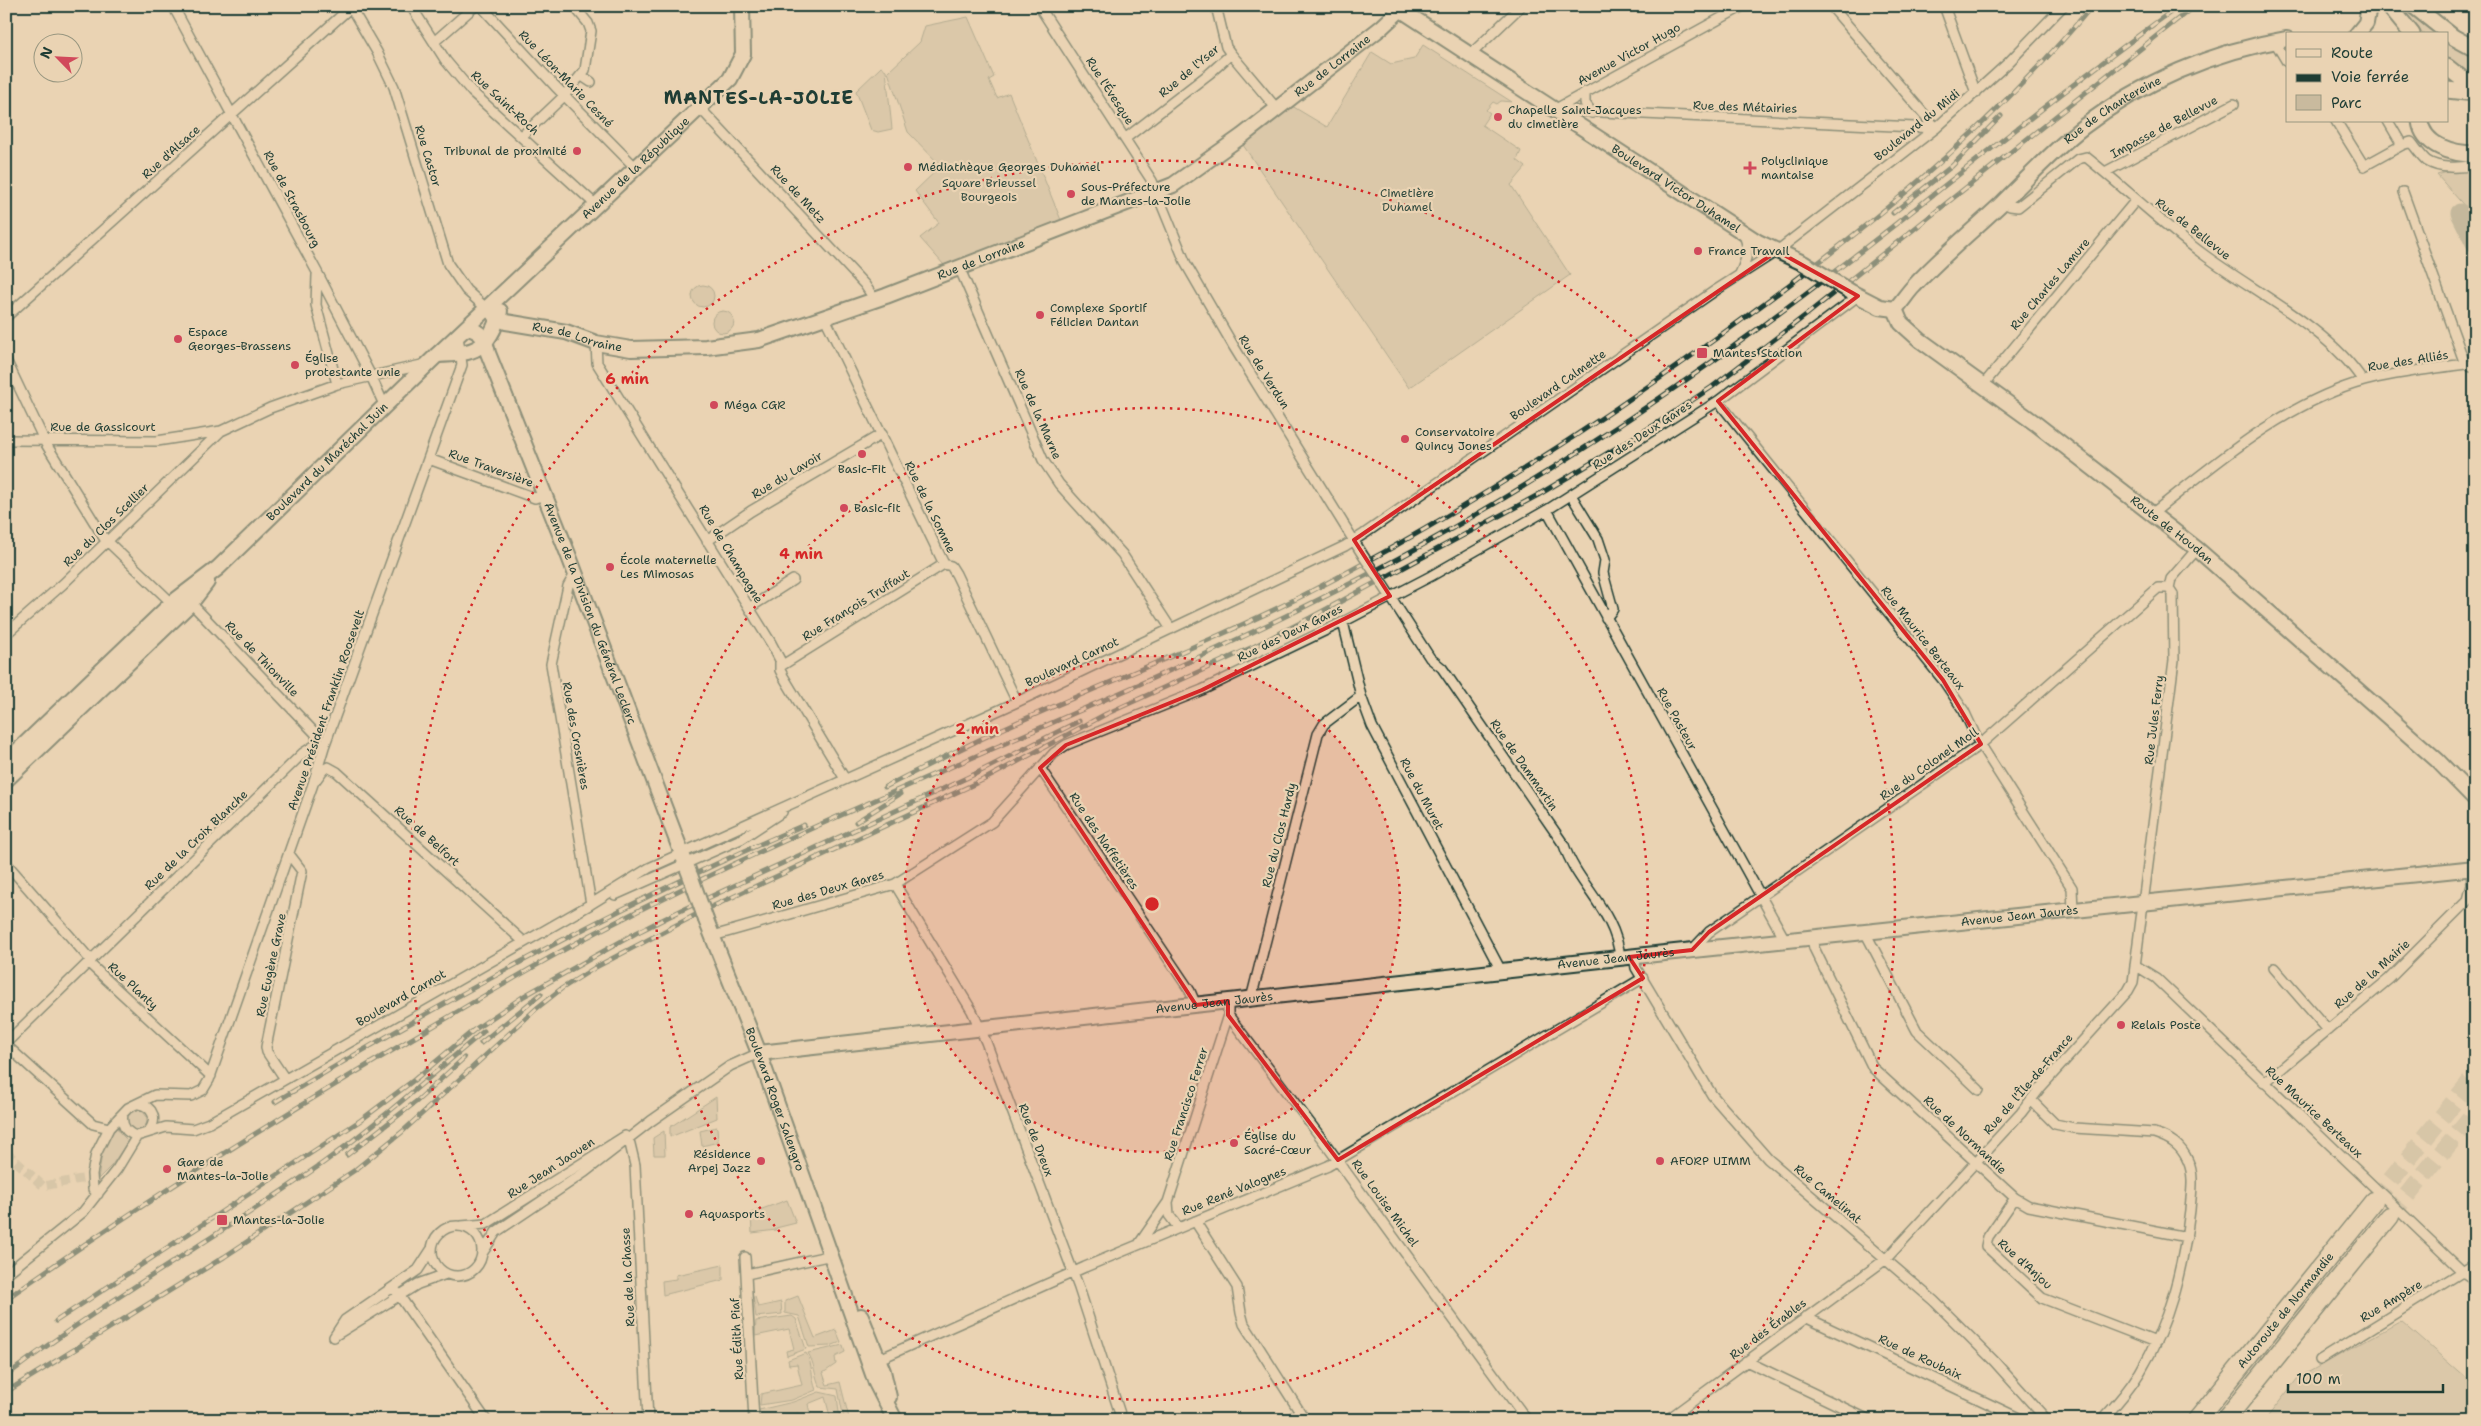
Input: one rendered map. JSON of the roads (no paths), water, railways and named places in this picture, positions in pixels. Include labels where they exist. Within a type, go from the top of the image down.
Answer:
[{"type":"highway","name":"Autoroute de Normandie","points":[[2196,1420],[2374,1201]]},
{"type":"highway","name":"Autoroute de Normandie","points":[[2225,1420],[2390,1216]]},
{"type":"main road","name":"Avenue de la République","points":[[462,332],[730,79],[740,61],[744,46],[742,6]]},
{"type":"main road","points":[[2359,32],[2366,23],[2369,6]]},
{"type":"main road","points":[[2389,6],[2410,32]]},
{"type":"main road","points":[[2414,6],[2447,32]]},
{"type":"main road","name":"Boulevard Victor Duhamel","points":[[1399,7],[1554,110],[1739,229],[1855,294]]},
{"type":"main road","name":"Rue de Lorraine","points":[[487,309],[492,335],[566,332],[596,343],[653,349],[730,345],[759,340],[826,318],[1172,185],[1277,109],[1382,27],[1399,7]]},
{"type":"main road","points":[[2448,33],[2475,49]]},
{"type":"main road","name":"Rue de Chantereine","points":[[1899,304],[1918,282],[1980,221],[2001,204],[2064,143],[2123,100],[2179,70],[2211,58],[2251,48],[2283,43]]},
{"type":"main road","points":[[2448,68],[2472,88]]},
{"type":"main road","points":[[2448,82],[2472,88]]},
{"type":"main road","points":[[2448,90],[2472,88]]},
{"type":"main road","points":[[2419,124],[2426,138],[2438,146],[2460,153],[2475,154]]},
{"type":"main road","name":"Avenue de la République","points":[[492,335],[508,289]]},
{"type":"main road","points":[[1855,294],[1880,307],[1899,304]]},
{"type":"main road","name":"Route de Houdan","points":[[1899,304],[1897,317],[1908,330],[2153,513],[2197,549],[2437,760],[2475,799]]},
{"type":"main road","name":"Avenue de la Division du Général Leclerc","points":[[462,332],[470,338],[492,335],[544,495],[706,920]]},
{"type":"main road","name":"Boulevard du Maréchal Juin","points":[[6,780],[182,603],[462,332]]},
{"type":"main road","points":[[433,360],[462,354],[492,335]]},
{"type":"main road","name":"Boulevard du Maréchal Juin","points":[[6,762],[182,603]]},
{"type":"main road","name":"Avenue Jean Jaurès","points":[[760,1053],[1196,1005],[1228,1008],[1251,999],[1498,971],[2473,868]]},
{"type":"main road","name":"Boulevard Roger Salengro","points":[[706,920],[760,1053],[832,1255],[842,1280],[858,1309],[893,1415]]},
{"type":"street","name":"Rue de Strasbourg","points":[[173,6],[317,272],[371,376],[384,407]]},
{"type":"street","name":"Rue Saint-Roch","points":[[411,6],[446,61],[472,92],[596,205]]},
{"type":"street","points":[[434,42],[475,6]]},
{"type":"street","name":"Rue Léon-Marie Cesné","points":[[482,6],[564,96],[635,167]]},
{"type":"street","points":[[522,136],[564,96],[585,70],[591,31],[588,23],[574,6]]},
{"type":"street","name":"Rue l'Évesque","points":[[1039,6],[1126,138],[1152,181],[1156,192]]},
{"type":"street","name":"Rue de l'Yser","points":[[1126,138],[1210,73],[1231,54],[1226,47],[1216,6]]},
{"type":"street","points":[[1470,54],[1522,6]]},
{"type":"street","name":"Avenue Victor Hugo","points":[[1554,110],[1743,6]]},
{"type":"street","points":[[1830,6],[1936,128]]},
{"type":"street","points":[[1944,6],[1976,93]]},
{"type":"street","name":"Boulevard du Midi","points":[[1777,251],[1936,128],[1976,93],[2063,6]]},
{"type":"street","name":"Rue d'Alsace","points":[[6,317],[351,7]]},
{"type":"street","name":"Rue Castor","points":[[351,7],[377,52],[394,87],[448,264],[466,290],[487,309]]},
{"type":"street","points":[[2283,43],[2286,57]]},
{"type":"street","points":[[1231,54],[1277,109]]},
{"type":"street","points":[[582,76],[591,82]]},
{"type":"street","points":[[1585,92],[1585,103],[1592,113]]},
{"type":"street","name":"Impasse de Bellevue","points":[[2105,172],[2234,104]]},
{"type":"street","name":"Rue de Metz","points":[[700,108],[865,285],[875,300]]},
{"type":"street","name":"Rue des Métairies","points":[[1554,110],[1936,128]]},
{"type":"street","points":[[2337,122],[2364,166],[2411,142],[2419,124]]},
{"type":"street","points":[[2389,122],[2402,145]]},
{"type":"street","points":[[2411,142],[2426,160],[2435,165],[2466,167],[2475,165]]},
{"type":"street","name":"Rue de Bellevue","points":[[2001,204],[2018,207],[2078,159],[2086,157],[2202,254],[2334,347],[2355,368],[2364,381]]},
{"type":"street","name":"Rue de Verdun","points":[[1156,192],[1186,264],[1234,347],[1383,585]]},
{"type":"street","name":"Rue des Alliés","points":[[2153,513],[2245,441],[2303,405],[2364,381],[2465,364],[2403,192]]},
{"type":"street","name":"Rue Charles Lamure","points":[[1983,385],[2136,200]]},
{"type":"street","points":[[1739,229],[1747,241],[1747,254],[1740,274]]},
{"type":"street","name":"Boulevard Calmette","points":[[1354,540],[1740,274],[1777,251]]},
{"type":"street","name":"Rue de la Marne","points":[[960,267],[1043,460],[1059,484],[1122,554],[1171,629]]},
{"type":"street","points":[[317,272],[316,305],[336,384]]},
{"type":"street","name":"Rue des Deux Gares","points":[[713,936],[894,884],[992,822],[1054,753],[1066,745],[1202,690],[1344,622],[1431,576],[1547,510],[1718,401],[1855,294]]},
{"type":"street","name":"Rue de la Somme","points":[[826,318],[944,564],[951,566],[956,574],[1017,702]]},
{"type":"street","name":"Avenue Président Franklin Roosevelt","points":[[139,1104],[155,1095],[191,1096],[203,1090],[211,1076],[314,784],[321,746],[429,459],[462,365],[462,332]]},
{"type":"street","name":"Rue de Champagne","points":[[596,343],[597,363],[682,496],[749,608],[780,660],[780,670],[783,676],[845,779]]},
{"type":"street","name":"Rue de Thionville","points":[[6,360],[44,440],[107,541],[182,603],[316,734],[321,746]]},
{"type":"street","name":"Rue de Gassicourt","points":[[6,440],[157,441],[221,430],[270,408],[336,384],[433,360]]},
{"type":"street","points":[[2465,364],[2475,367]]},
{"type":"street","name":"Rue Maurice Berteaux","points":[[1718,401],[1943,680],[1964,711],[1981,744],[2072,888],[2073,910]]},
{"type":"street","name":"Rue du Clos Scellier","points":[[6,634],[63,584],[221,430]]},
{"type":"street","name":"Rue du Lavoir","points":[[708,541],[751,511],[882,434]]},
{"type":"street","name":"Rue Traversière","points":[[429,459],[535,498],[544,495]]},
{"type":"street","points":[[1572,495],[1598,539],[1605,560],[1603,573],[1613,609],[1606,618]]},
{"type":"street","name":"Rue Pasteur","points":[[1547,510],[1785,940]]},
{"type":"street","name":"Boulevard Carnot","points":[[148,1132],[175,1126],[192,1129],[224,1114],[591,904],[649,868],[686,864],[798,800],[1017,702],[1354,540]]},
{"type":"street","points":[[2169,588],[2171,579],[2197,549]]},
{"type":"street","name":"Rue François Truffaut","points":[[781,666],[944,564]]},
{"type":"street","name":"Rue des Crosnières","points":[[575,574],[568,586],[551,664],[591,904]]},
{"type":"street","points":[[749,608],[793,580]]},
{"type":"street","name":"Rue de Dammartin","points":[[1383,585],[1430,658],[1442,668],[1564,845],[1567,856],[1596,897],[1615,934],[1620,958]]},
{"type":"street","name":"Rue du Colonel Moll","points":[[1692,950],[1708,932],[1981,744],[2158,588],[2169,588]]},
{"type":"street","name":"Rue Jules Ferry","points":[[2142,903],[2174,660],[2173,594],[2169,588]]},
{"type":"street","name":"Rue du Muret","points":[[1344,622],[1361,696],[1372,726],[1498,965],[1498,971]]},
{"type":"street","name":"Rue du Clos Hardy","points":[[1251,999],[1314,744],[1324,724],[1346,705],[1361,696]]},
{"type":"street","name":"Rue de la Croix Blanche","points":[[6,1044],[303,753],[321,746]]},
{"type":"street","name":"Rue de Belfort","points":[[314,784],[323,770],[328,767],[336,772],[524,942]]},
{"type":"street","name":"Rue des Naffetières","points":[[1040,768],[1190,991],[1196,1005]]},
{"type":"street","name":"Rue Eugène Grave","points":[[285,1079],[267,1052],[266,1047],[302,871],[289,854]]},
{"type":"street","name":"Rue Planty","points":[[6,863],[90,961],[92,966],[211,1076]]},
{"type":"street","name":"Rue de la Mairie","points":[[2264,1083],[2389,979],[2468,900],[2472,885],[2473,868]]},
{"type":"street","name":"Rue de Dreux","points":[[894,884],[972,1011],[980,1029],[1074,1272],[1122,1420]]},
{"type":"street","name":"Rue de l'Île-de-France","points":[[1886,1259],[1977,1162],[2128,991],[2133,982],[2142,903]]},
{"type":"street","points":[[1865,932],[1918,1031],[1979,1090]]},
{"type":"street","name":"Rue de Normandie","points":[[1812,938],[1814,948],[1873,1068],[2014,1198],[2030,1206],[2187,1237]]},
{"type":"street","name":"Rue Camelinat","points":[[1634,956],[1636,966],[1712,1095],[1768,1159],[1886,1259],[1947,1314],[1994,1361],[2046,1420]]},
{"type":"street","name":"Rue Maurice Berteaux","points":[[2135,965],[2156,978],[2463,1272],[2475,1280]]},
{"type":"street","points":[[2274,968],[2328,1030]]},
{"type":"street","name":"Rue René Valognes","points":[[874,1362],[1074,1272],[1338,1160],[1643,978]]},
{"type":"street","name":"Rue Louise Michel","points":[[1228,1008],[1527,1420]]},
{"type":"street","name":"Rue Francisco Ferrer","points":[[1139,1244],[1168,1202],[1228,1008]]},
{"type":"street","points":[[6,1044],[93,1124],[109,1128]]},
{"type":"street","name":"Rue Jean Jaouen","points":[[483,1252],[496,1232],[626,1138],[730,1066],[760,1053]]},
{"type":"street","points":[[2031,1100],[2055,1124],[2074,1128],[2154,1133],[2173,1141],[2185,1155],[2191,1170],[2192,1188],[2187,1237],[2175,1292],[2156,1342],[2140,1372],[2123,1397],[2102,1420]]},
{"type":"street","points":[[6,1274],[77,1218],[98,1194],[121,1164],[137,1136],[148,1132],[153,1126],[153,1114],[149,1108],[139,1104],[128,1108],[109,1128],[100,1142],[92,1167],[93,1189],[98,1194]]},
{"type":"street","points":[[123,1114],[123,1126],[126,1131],[137,1136]]},
{"type":"street","name":"Rue Jean Jaouen","points":[[461,1226],[486,1224],[492,1221],[626,1138]]},
{"type":"street","name":"Rue de la Chasse","points":[[626,1138],[635,1165],[648,1420]]},
{"type":"street","name":"Rue d'Anjou","points":[[2014,1198],[1988,1237],[1986,1246],[2042,1298],[2156,1342]]},
{"type":"street","points":[[1168,1202],[1169,1215],[1178,1227]]},
{"type":"street","points":[[1195,1221],[1238,1286],[1240,1313],[1244,1324],[1303,1416],[1290,1420]]},
{"type":"street","points":[[431,1250],[435,1264],[446,1274],[454,1277],[471,1273],[477,1268],[483,1252],[481,1242],[475,1234],[461,1226],[452,1226],[438,1234],[431,1250],[418,1270],[345,1320],[334,1337],[425,1280],[446,1274]]},
{"type":"street","points":[[746,1274],[832,1255]]},
{"type":"street","name":"Rue Édith Piaf","points":[[745,1257],[754,1420]]},
{"type":"street","name":"Rue des Érables","points":[[1667,1420],[1886,1259]]},
{"type":"street","name":"Rue Ampère","points":[[2320,1360],[2475,1264]]},
{"type":"street","points":[[394,1288],[486,1420]]},
{"type":"street","name":"Rue de Roubaix","points":[[1805,1317],[2023,1420]]},
{"type":"street","points":[[1746,1361],[1869,1420]]},
{"type":"waterway","points":[[2460,213],[2475,243]]},
{"type":"tunnel","points":[[2374,1201],[2475,1076]]},
{"type":"tunnel","points":[[2390,1216],[2475,1112]]},
{"type":"tunnel","points":[[6,1152],[43,1186],[92,1177]]},
{"type":"railway","points":[[885,787],[1009,726],[1193,647],[1302,596],[1406,540],[1558,447],[1607,415],[1757,309],[1910,189],[2005,102],[2092,6]]},
{"type":"railway","points":[[6,1299],[108,1228],[265,1127],[499,987],[599,931],[720,871],[817,826],[1208,653],[1304,607],[1452,529],[1607,434],[1756,330],[1852,258],[2084,76],[2179,6]]},
{"type":"railway","points":[[6,1392],[224,1257],[355,1170],[402,1132],[537,1008],[561,989],[596,967],[705,910],[987,778],[1106,714],[1255,646],[1310,618],[1538,495],[1653,426],[1712,387],[1806,315],[2193,7]]},
{"type":"railway","points":[[1893,213],[1952,166],[2001,116]]},
{"type":"railway","points":[[56,1321],[361,1120],[414,1080],[474,1030],[524,996],[636,933],[684,909],[975,774],[1079,721]]},
{"type":"railway","points":[[856,822],[900,794]]},
{"type":"railway","points":[[275,1102],[535,954],[668,887],[804,825]]},
{"type":"railway","points":[[481,1043],[541,994]]},
{"type":"railway","points":[[6,1376],[84,1320],[323,1163],[385,1115],[484,1031]]},
{"type":"railway","points":[[347,1155],[417,1101],[464,1058]]},
{"type":"place","name":"Chapelle Saint-Jacques du cimetière","points":[[1498,117]]},
{"type":"place","name":"Tribunal de proximité","points":[[577,151]]},
{"type":"place","name":"Médiathèque Georges Duhamel","points":[[908,167]]},
{"type":"place","name":"Polyclinique mantaise","points":[[1750,168]]},
{"type":"place","name":"Sous-Préfecture de Mantes-la-Jolie","points":[[1071,194]]},
{"type":"place","name":"France Travail","points":[[1698,251]]},
{"type":"place","name":"Complexe Sportif Félicien Dantan","points":[[1040,315]]},
{"type":"place","name":"Espace Georges-Brassens","points":[[178,339]]},
{"type":"place","name":"Mantes Station","points":[[1702,353]]},
{"type":"place","name":"Église protestante unie","points":[[295,365]]},
{"type":"place","name":"Méga CGR","points":[[714,405]]},
{"type":"place","name":"Conservatoire Quincy Jones","points":[[1405,439]]},
{"type":"place","name":"Basic-Fit","points":[[862,454]]},
{"type":"place","name":"Basic-fit","points":[[844,508]]},
{"type":"place","name":"École maternelle Les Mimosas","points":[[610,567]]},
{"type":"place","name":"Relais Poste","points":[[2121,1025]]},
{"type":"place","name":"Église du Sacré-Cœur","points":[[1234,1143]]},
{"type":"place","name":"Résidence Arpej Jazz","points":[[761,1161]]},
{"type":"place","name":"AFORP UIMM","points":[[1660,1161]]},
{"type":"place","name":"Gare de Mantes-la-Jolie","points":[[167,1169]]},
{"type":"place","name":"Aquasports","points":[[689,1214]]},
{"type":"place","name":"Mantes-la-Jolie","points":[[222,1220]]},
{"type":"district","name":"MANTES-LA-JOLIE","points":[[759,98]]},
{"type":"park label","name":"Square Brieussel Bourgeois","points":[[989,190]]},
{"type":"park label","name":"Cimetière Duhamel","points":[[1407,200]]}]
